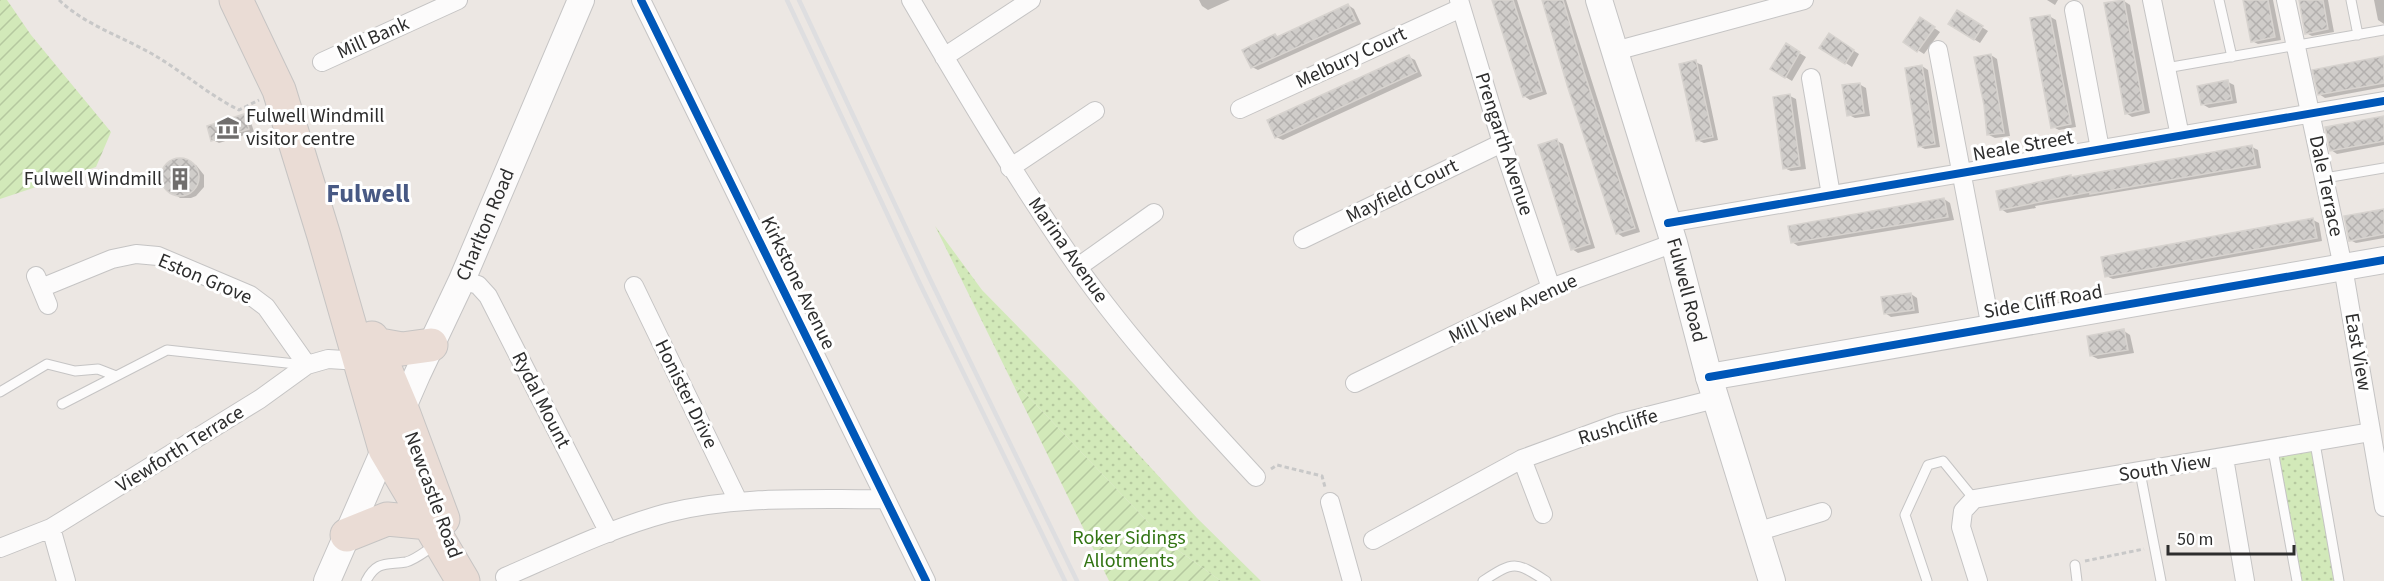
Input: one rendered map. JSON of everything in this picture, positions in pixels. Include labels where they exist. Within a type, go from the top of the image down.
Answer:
[{"type":"highway","points":[[236,0],[279,90],[324,236],[367,352],[431,345]]},
{"type":"highway","name":"Newcastle Road","points":[[367,352],[402,409],[428,475],[464,581]]},
{"type":"highway","name":"Newcastle Road","points":[[367,352],[385,449],[464,581]]},
{"type":"highway","points":[[347,535],[387,519],[434,532]]},
{"type":"street","name":"Mill Bank","points":[[322,62],[458,0]]},
{"type":"street","name":"Kirkstone Avenue","points":[[641,0],[926,581]]},
{"type":"street","name":"Marina Avenue","points":[[911,0],[1010,168],[1078,267],[1127,332],[1190,406],[1256,477]]},
{"type":"street","points":[[944,57],[1031,0]]},
{"type":"street","name":"Fulwell Road","points":[[1599,0],[1671,233],[1712,388],[1772,581]]},
{"type":"street","points":[[1615,51],[1758,6],[1804,0]]},
{"type":"street","points":[[2152,0],[2180,136]]},
{"type":"street","name":"Dale Terrace","points":[[2286,0],[2343,267]]},
{"type":"street","name":"Charlton Road","points":[[327,581],[402,409],[462,280],[578,2]]},
{"type":"street","name":"Melbury Court","points":[[1240,109],[1460,4]]},
{"type":"street","name":"Prengarth Avenue","points":[[1460,4],[1502,143],[1551,288]]},
{"type":"street","points":[[2074,10],[2100,149]]},
{"type":"street","points":[[1938,50],[1991,328]]},
{"type":"street","points":[[1811,78],[1831,195]]},
{"type":"street","name":"Neale Street","points":[[1671,233],[1831,195],[2384,101]]},
{"type":"street","points":[[1010,168],[1095,111]]},
{"type":"street","name":"Mayfield Court","points":[[1303,239],[1502,143]]},
{"type":"street","points":[[1078,267],[1154,213]]},
{"type":"street","name":"Mill View Avenue","points":[[1355,383],[1671,233]]},
{"type":"street","name":"Eston Grove","points":[[48,305],[38,282],[112,259],[136,254],[158,256],[250,295],[266,307],[307,365]]},
{"type":"street","name":"Side Cliff Road","points":[[1712,388],[1991,328],[2384,260]]},
{"type":"street","name":"East View","points":[[2343,267],[2384,507]]},
{"type":"street","name":"Rydal Mount","points":[[462,280],[478,285],[488,296],[609,533]]},
{"type":"street","name":"Honister Drive","points":[[634,286],[738,501]]},
{"type":"street","name":"Viewforth Terrace","points":[[0,548],[51,528],[260,399],[307,365],[367,352]]},
{"type":"street","name":"Rushcliffe","points":[[1372,540],[1522,459],[1712,388]]},
{"type":"street","name":"South View","points":[[1969,505],[2140,472],[2371,432]]},
{"type":"street","points":[[2224,458],[2245,581]]},
{"type":"street","points":[[1522,459],[1543,514]]},
{"type":"street","points":[[505,577],[609,533],[668,513],[738,501],[886,499]]},
{"type":"street","points":[[1969,505],[1961,527],[1978,581]]},
{"type":"street","points":[[1756,532],[1822,512]]},
{"type":"street","points":[[1328,514],[1352,581]]},
{"type":"street","points":[[51,528],[66,581]]},
{"type":"lane","points":[[2219,0],[2232,57]]},
{"type":"lane","points":[[2351,0],[2358,35]]},
{"type":"lane","points":[[2166,68],[2384,30]]},
{"type":"lane","points":[[2325,178],[2384,168]]},
{"type":"lane","points":[[62,404],[167,350],[307,365]]},
{"type":"lane","points":[[0,393],[47,364],[75,371],[98,369],[116,376]]},
{"type":"lane","points":[[2315,443],[2339,581]]},
{"type":"lane","points":[[2273,450],[2297,581]]},
{"type":"lane","points":[[1927,581],[1905,515],[1928,465],[1943,461],[1969,505]]},
{"type":"lane","points":[[2140,472],[2161,581]]},
{"type":"lane","points":[[366,581],[371,571],[384,564],[407,562],[434,532]]},
{"type":"lane","points":[[1483,581],[1505,567],[1515,565],[1527,568],[1546,581]]},
{"type":"lane","points":[[2075,565],[2078,581]]},
{"type":"path","points":[[59,0],[74,15],[156,56],[239,110],[279,90]]},
{"type":"path","points":[[1256,477],[1277,465],[1322,476],[1328,514]]},
{"type":"path","points":[[2075,565],[2074,562],[2154,547]]},
{"type":"green space","points":[[0,0],[7,0],[31,35],[111,132],[96,167],[0,199]]},
{"type":"green space","points":[[935,226],[982,290],[1074,384],[1197,518],[1261,581],[1221,581],[1168,543],[1023,391],[1014,386]]},
{"type":"green space","name":"Roker Sidings Allotments","points":[[1014,386],[1023,391],[1168,543],[1221,581],[1109,581]]},
{"type":"green space","points":[[2315,443],[2339,581],[2297,581],[2273,450]]},
{"type":"building","points":[[1492,0],[1513,0],[1542,91],[1523,97]]},
{"type":"building","points":[[1542,0],[1563,0],[1635,228],[1616,234]]},
{"type":"building","points":[[2124,0],[2144,110],[2125,114],[2104,3]]},
{"type":"building","points":[[2243,0],[2268,0],[2275,37],[2251,42]]},
{"type":"building","points":[[2299,0],[2323,0],[2328,29],[2305,34]]},
{"type":"building","points":[[1348,4],[1356,21],[1251,68],[1242,50],[1275,34],[1277,37]]},
{"type":"building","points":[[1957,10],[1983,26],[1974,40],[1948,24]]},
{"type":"building","points":[[2050,15],[2071,124],[2051,128],[2030,18]]},
{"type":"building","points":[[1920,17],[1935,27],[1917,52],[1903,42]]},
{"type":"building","points":[[1829,33],[1854,50],[1845,64],[1819,48]]},
{"type":"building","points":[[1786,43],[1800,52],[1785,78],[1770,69]]},
{"type":"building","points":[[1991,54],[2004,133],[1987,135],[1984,105],[1974,57]]},
{"type":"building","points":[[1409,55],[1417,72],[1275,138],[1267,120]]},
{"type":"building","points":[[2384,56],[2384,83],[2318,95],[2312,70]]},
{"type":"building","points":[[1696,60],[1713,137],[1696,141],[1679,64]]},
{"type":"building","points":[[1922,65],[1935,144],[1918,147],[1905,68]]},
{"type":"building","points":[[2228,80],[2232,100],[2201,105],[2197,86]]},
{"type":"building","points":[[1860,83],[1864,113],[1847,116],[1842,85]]},
{"type":"building","points":[[1790,94],[1800,166],[1783,169],[1773,97]]},
{"type":"building","name":"Fulwell Windmill visitor centre","points":[[244,114],[249,129],[211,141],[207,126]]},
{"type":"building","points":[[2384,116],[2384,141],[2330,151],[2325,127]]},
{"type":"building","points":[[1557,139],[1590,244],[1571,250],[1538,145]]},
{"type":"building","points":[[2252,145],[2256,165],[2090,194],[2090,192],[2000,210],[1996,191],[2071,175],[2071,177]]},
{"type":"building","name":"Fulwell Windmill","points":[[180,158],[194,163],[199,177],[194,191],[180,196],[166,191],[161,177],[166,163]]},
{"type":"building","points":[[1944,198],[1948,217],[1791,243],[1788,226]]},
{"type":"building","points":[[2384,209],[2384,234],[2349,241],[2344,216]]},
{"type":"building","points":[[2313,218],[2317,238],[2105,277],[2101,257]]},
{"type":"building","points":[[1911,293],[1914,310],[1884,314],[1881,297]]},
{"type":"building","points":[[2124,329],[2128,350],[2090,356],[2087,336]]},
{"type":"railway","points":[[787,0],[919,282],[1065,581]]},
{"type":"railway","points":[[799,0],[929,277],[1077,581]]},
{"type":"cycle path","points":[[641,0],[926,581]]},
{"type":"cycle path","points":[[1668,223],[2384,101]]},
{"type":"cycle path","points":[[1709,377],[2384,260]]},
{"type":"place","name":"Fulwell Windmill visitor centre","points":[[228,128]]},
{"type":"place","name":"Fulwell Windmill","points":[[180,179]]},
{"type":"district","name":"Fulwell","points":[[368,193]]}]
